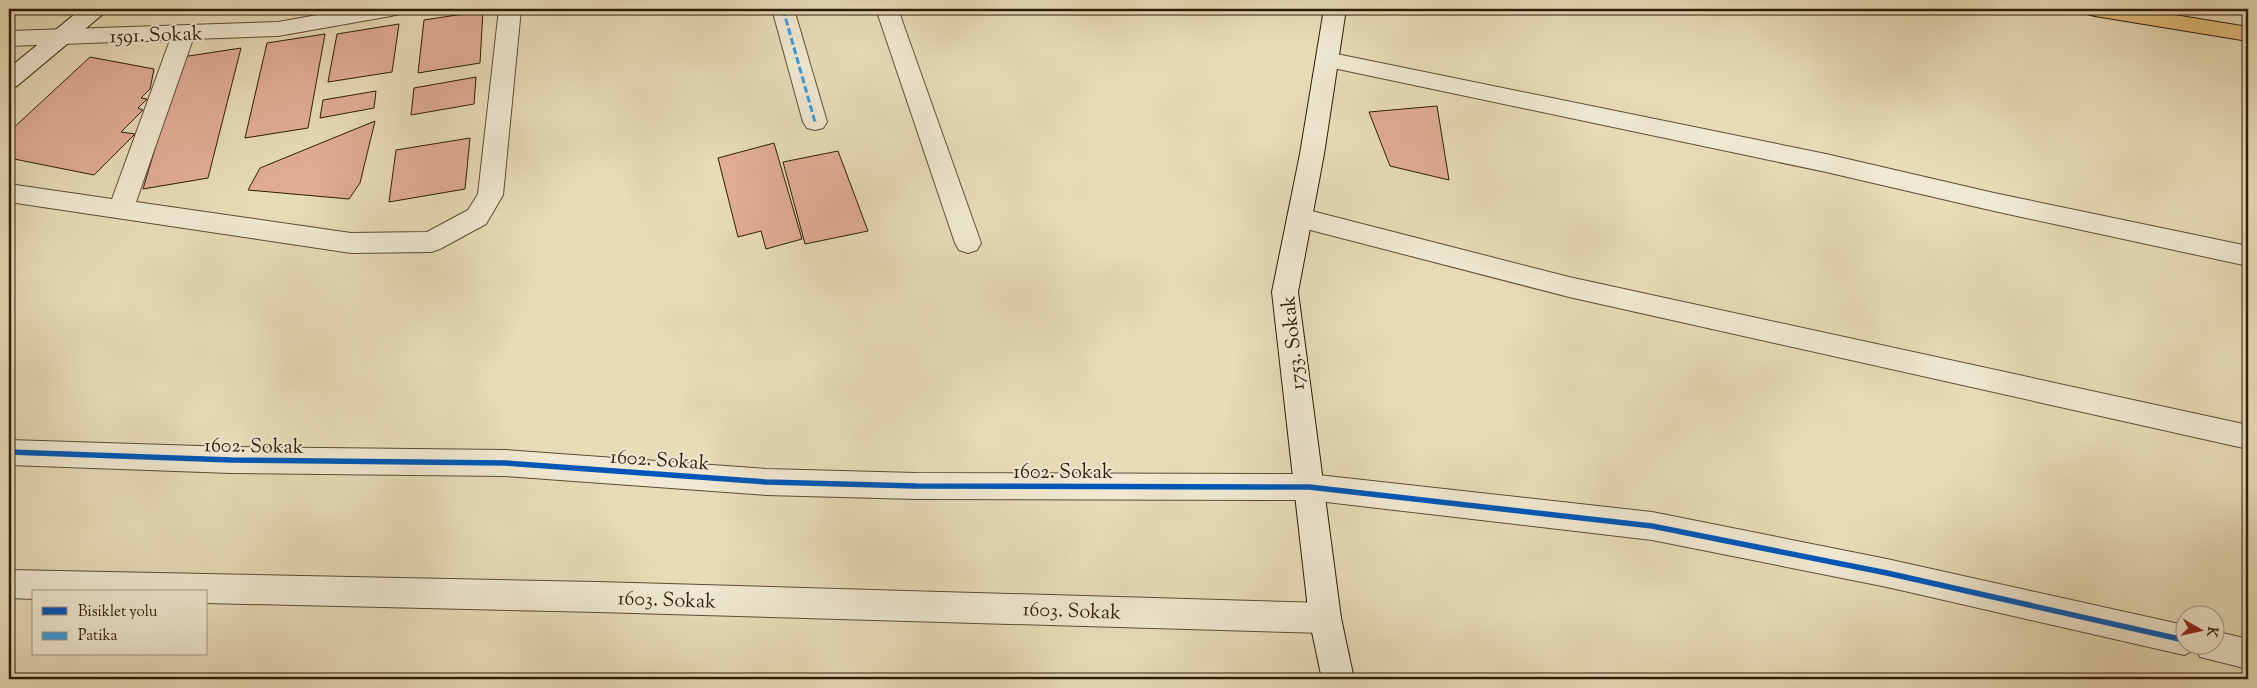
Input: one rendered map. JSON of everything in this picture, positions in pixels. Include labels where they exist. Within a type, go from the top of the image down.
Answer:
[{"type":"main road","points":[[2095,9],[2248,34]]},
{"type":"street","points":[[9,80],[95,9]]},
{"type":"street","name":"1591. Sokak","points":[[9,38],[278,29],[391,9]]},
{"type":"street","points":[[9,193],[351,243],[431,242],[477,217],[490,195],[510,9]]},
{"type":"street","points":[[783,9],[815,122]]},
{"type":"street","points":[[887,9],[968,243]]},
{"type":"street","name":"1753. Sokak","points":[[1335,9],[1300,218],[1285,292],[1325,618],[1338,679]]},
{"type":"street","points":[[121,210],[184,33]]},
{"type":"street","points":[[1327,60],[1826,163],[2003,204],[2248,256]]},
{"type":"street","points":[[1300,218],[1569,288],[2248,437]]},
{"type":"street","name":"1602. Sokak","points":[[9,452],[231,460],[505,463],[766,482],[916,486],[1309,487],[1652,526],[1887,573],[2174,638]]},
{"type":"street","name":"1603. Sokak","points":[[9,584],[608,597],[1325,618]]},
{"type":"street","points":[[2224,649],[2248,654]]},
{"type":"building","points":[[483,11],[480,63],[418,73],[424,20]]},
{"type":"building","points":[[399,24],[392,72],[328,82],[337,34]]},
{"type":"building","points":[[325,34],[308,128],[245,138],[267,43]]},
{"type":"building","points":[[241,48],[208,178],[143,189],[182,57]]},
{"type":"building","points":[[90,57],[154,69],[150,89],[141,98],[147,99],[138,108],[143,110],[121,132],[135,134],[94,175],[9,158],[9,132]]},
{"type":"building","points":[[476,77],[474,104],[411,115],[414,88]]},
{"type":"building","points":[[376,91],[374,108],[320,118],[323,100]]},
{"type":"building","points":[[1437,106],[1449,180],[1390,166],[1369,112]]},
{"type":"building","points":[[375,121],[360,183],[349,199],[248,190],[260,168]]},
{"type":"building","points":[[470,138],[465,189],[389,202],[396,150]]},
{"type":"building","points":[[774,143],[802,239],[766,249],[761,231],[738,237],[718,158]]},
{"type":"building","points":[[838,151],[868,231],[805,244],[783,162]]},
{"type":"marked path","points":[[783,9],[815,122]]},
{"type":"cycle path","points":[[9,452],[231,460],[505,463],[766,482],[916,486],[1309,487],[1652,526],[1887,573],[2174,638]]}]
